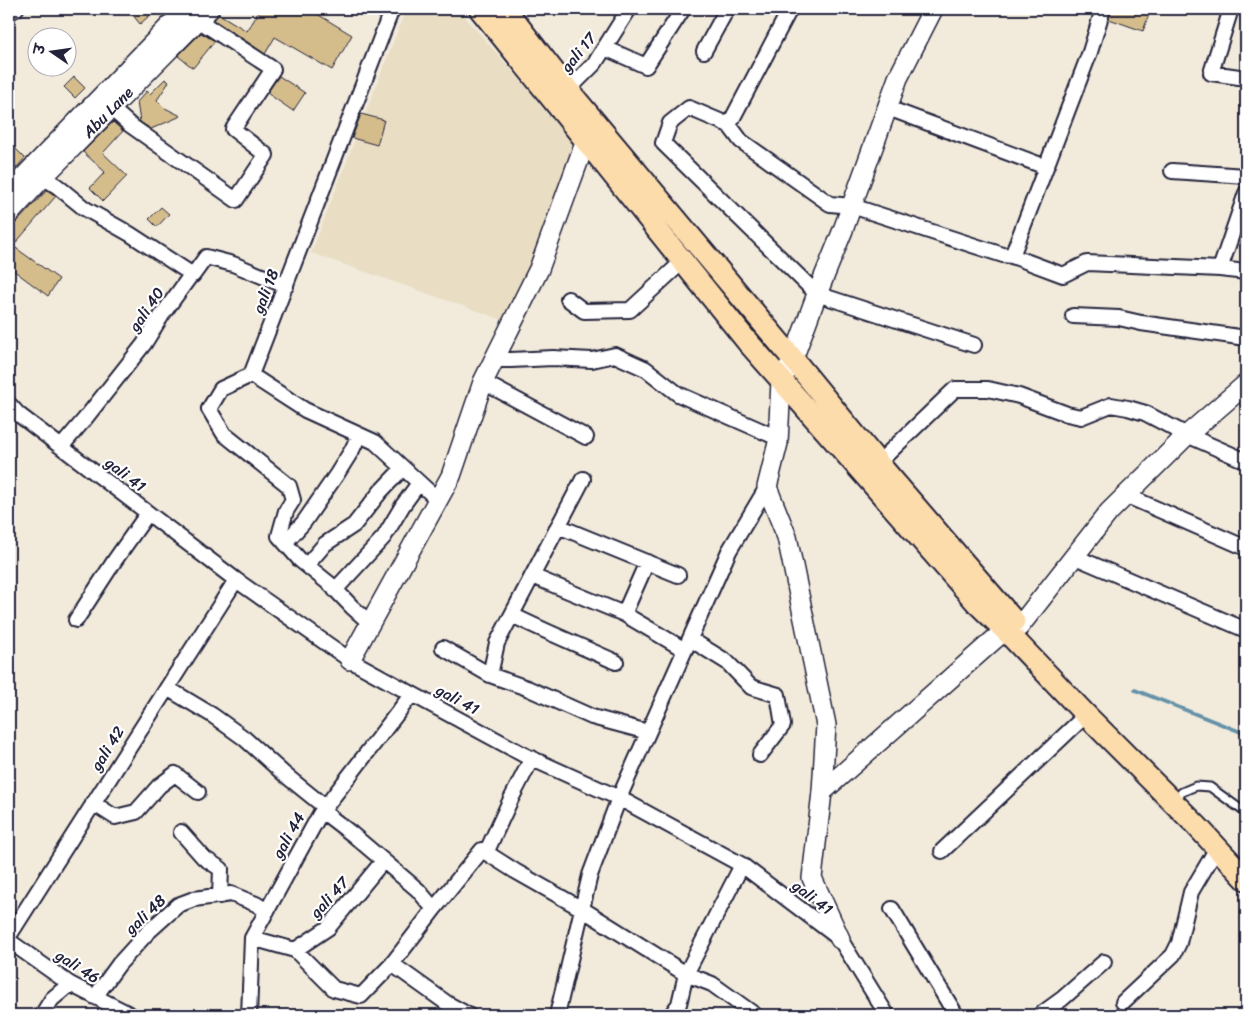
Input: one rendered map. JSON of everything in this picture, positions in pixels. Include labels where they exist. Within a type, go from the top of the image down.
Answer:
[{"type":"main road","points":[[480,9],[781,381],[978,604],[1012,628],[1177,797],[1217,848],[1246,879]]},
{"type":"main road","points":[[505,9],[568,90],[793,359],[1012,628],[1086,715],[1246,860]]},
{"type":"street","points":[[9,12],[16,9]]},
{"type":"street","name":"gali 18","points":[[251,375],[392,9]]},
{"type":"street","name":"gali 17","points":[[568,90],[595,63],[629,9]]},
{"type":"street","points":[[605,48],[646,66],[683,9]]},
{"type":"street","points":[[704,51],[728,9]]},
{"type":"street","points":[[729,125],[790,9]]},
{"type":"street","points":[[557,1015],[590,875],[619,798],[729,551],[768,487],[778,438],[781,381],[793,359],[852,206],[898,78],[933,9]]},
{"type":"street","points":[[1012,256],[1090,52],[1102,9]]},
{"type":"street","points":[[1231,9],[1211,73],[1246,78]]},
{"type":"street","points":[[105,103],[130,125],[236,200],[266,155],[233,129],[273,69],[197,12]]},
{"type":"street","name":"Abu Lane","points":[[9,192],[105,103],[197,12]]},
{"type":"street","name":"Abu Lane","points":[[9,214],[43,177],[105,103]]},
{"type":"street","points":[[974,344],[817,294],[663,143],[670,123],[689,108],[729,125],[741,141],[830,204],[852,206],[1003,255],[1012,256],[1063,275],[1087,263],[1220,269],[1246,272]]},
{"type":"street","points":[[888,108],[1046,167]]},
{"type":"street","points":[[350,660],[451,476],[483,382],[538,269],[586,140]]},
{"type":"street","points":[[1172,171],[1246,176]]},
{"type":"street","points":[[43,177],[84,208],[130,234],[193,275]]},
{"type":"street","points":[[1220,269],[1246,193]]},
{"type":"street","name":"gali 40","points":[[61,447],[144,344],[162,315],[206,257],[233,264],[286,286]]},
{"type":"street","points":[[568,299],[584,311],[630,310],[683,261]]},
{"type":"street","points":[[1073,316],[1119,318],[1140,323],[1246,338]]},
{"type":"street","points":[[494,360],[553,358],[592,360],[615,355],[646,369],[678,394],[778,438]]},
{"type":"street","points":[[370,623],[300,560],[285,543],[280,536],[286,511],[293,500],[289,486],[224,434],[209,409],[221,389],[251,375],[305,410],[375,442],[438,500]]},
{"type":"street","points":[[483,382],[586,437]]},
{"type":"street","points":[[822,792],[1012,628],[1125,495],[1187,435],[1246,384]]},
{"type":"street","points":[[878,463],[954,389],[988,389],[1019,396],[1081,418],[1111,405],[1128,408],[1144,413],[1187,435],[1246,461]]},
{"type":"street","name":"gali 41","points":[[9,404],[18,414],[236,580],[350,660],[532,758],[619,798],[742,865],[840,939],[887,1015]]},
{"type":"street","points":[[285,543],[304,522],[337,474],[359,435]]},
{"type":"street","points":[[307,566],[325,544],[354,525],[402,468]]},
{"type":"street","points":[[490,675],[497,643],[583,479]]},
{"type":"street","points":[[335,590],[384,537],[419,483]]},
{"type":"street","points":[[768,487],[787,537],[826,725],[822,792],[812,878],[840,939]]},
{"type":"street","points":[[1125,495],[1246,548]]},
{"type":"street","points":[[76,620],[148,513]]},
{"type":"street","points":[[558,526],[678,575]]},
{"type":"street","points":[[1074,556],[1246,630]]},
{"type":"street","points":[[624,614],[647,562]]},
{"type":"street","points":[[532,576],[624,614],[727,662],[752,686],[778,695],[783,725],[760,755]]},
{"type":"street","name":"gali 42","points":[[9,936],[236,580]]},
{"type":"street","points":[[512,615],[543,631],[616,662]]},
{"type":"street","points":[[443,648],[490,675],[527,688],[592,717],[648,732]]},
{"type":"street","points":[[167,688],[212,715],[244,738],[418,890],[434,909]]},
{"type":"street","name":"gali 44","points":[[248,1015],[252,938],[323,809],[412,694]]},
{"type":"street","points":[[942,851],[1086,715]]},
{"type":"street","points":[[486,853],[532,758]]},
{"type":"street","points":[[93,803],[115,817],[136,812],[159,786],[176,774],[198,792]]},
{"type":"street","points":[[181,832],[204,858],[221,869],[220,896]]},
{"type":"street","points":[[1123,1002],[1173,955],[1180,943],[1191,892],[1217,848]]},
{"type":"street","points":[[252,938],[294,950],[334,989],[361,996],[392,964],[482,850],[582,909],[686,974],[712,984],[755,1015]]},
{"type":"street","name":"gali 47","points":[[294,950],[328,928],[384,861]]},
{"type":"street","points":[[671,1015],[679,1004],[686,974],[742,865]]},
{"type":"street","name":"gali 48","points":[[95,997],[119,964],[178,905],[194,899],[231,894],[256,904],[267,911]]},
{"type":"street","points":[[892,909],[956,1015]]},
{"type":"street","name":"gali 46","points":[[9,940],[70,984],[132,1015]]},
{"type":"street","points":[[1040,1015],[1062,999],[1104,962]]},
{"type":"street","points":[[392,964],[448,1004],[468,1015]]},
{"type":"street","points":[[42,1015],[52,999],[70,984]]},
{"type":"lane","points":[[1177,797],[1196,786],[1210,787],[1246,813]]},
{"type":"shaded area","points":[[406,9],[458,9],[587,156],[509,322],[311,253]]},
{"type":"building","points":[[128,9],[157,9],[140,24]]},
{"type":"building","points":[[261,9],[309,9],[352,35],[332,70],[275,37],[265,54],[214,20],[219,14],[247,31]]},
{"type":"building","points":[[1112,9],[1151,9],[1143,31],[1109,19]]},
{"type":"building","points":[[201,33],[215,41],[193,68],[178,56]]},
{"type":"building","points":[[279,76],[305,93],[293,111],[267,93]]},
{"type":"building","points":[[75,78],[85,88],[75,98],[64,87]]},
{"type":"building","points":[[165,79],[169,82],[157,100],[165,108],[181,116],[151,129],[140,122],[137,102],[147,91],[150,94]]},
{"type":"building","points":[[361,114],[384,120],[377,145],[352,138]]},
{"type":"building","points":[[113,122],[123,131],[103,153],[127,176],[103,201],[90,188],[105,172],[83,152]]},
{"type":"building","points":[[9,142],[25,158],[9,176]]},
{"type":"building","points":[[47,190],[56,196],[13,246],[59,279],[48,296],[9,267],[9,225],[17,222]]},
{"type":"building","points":[[161,207],[169,214],[157,227],[149,219]]},
{"type":"waterway","points":[[1135,690],[1246,734]]}]
